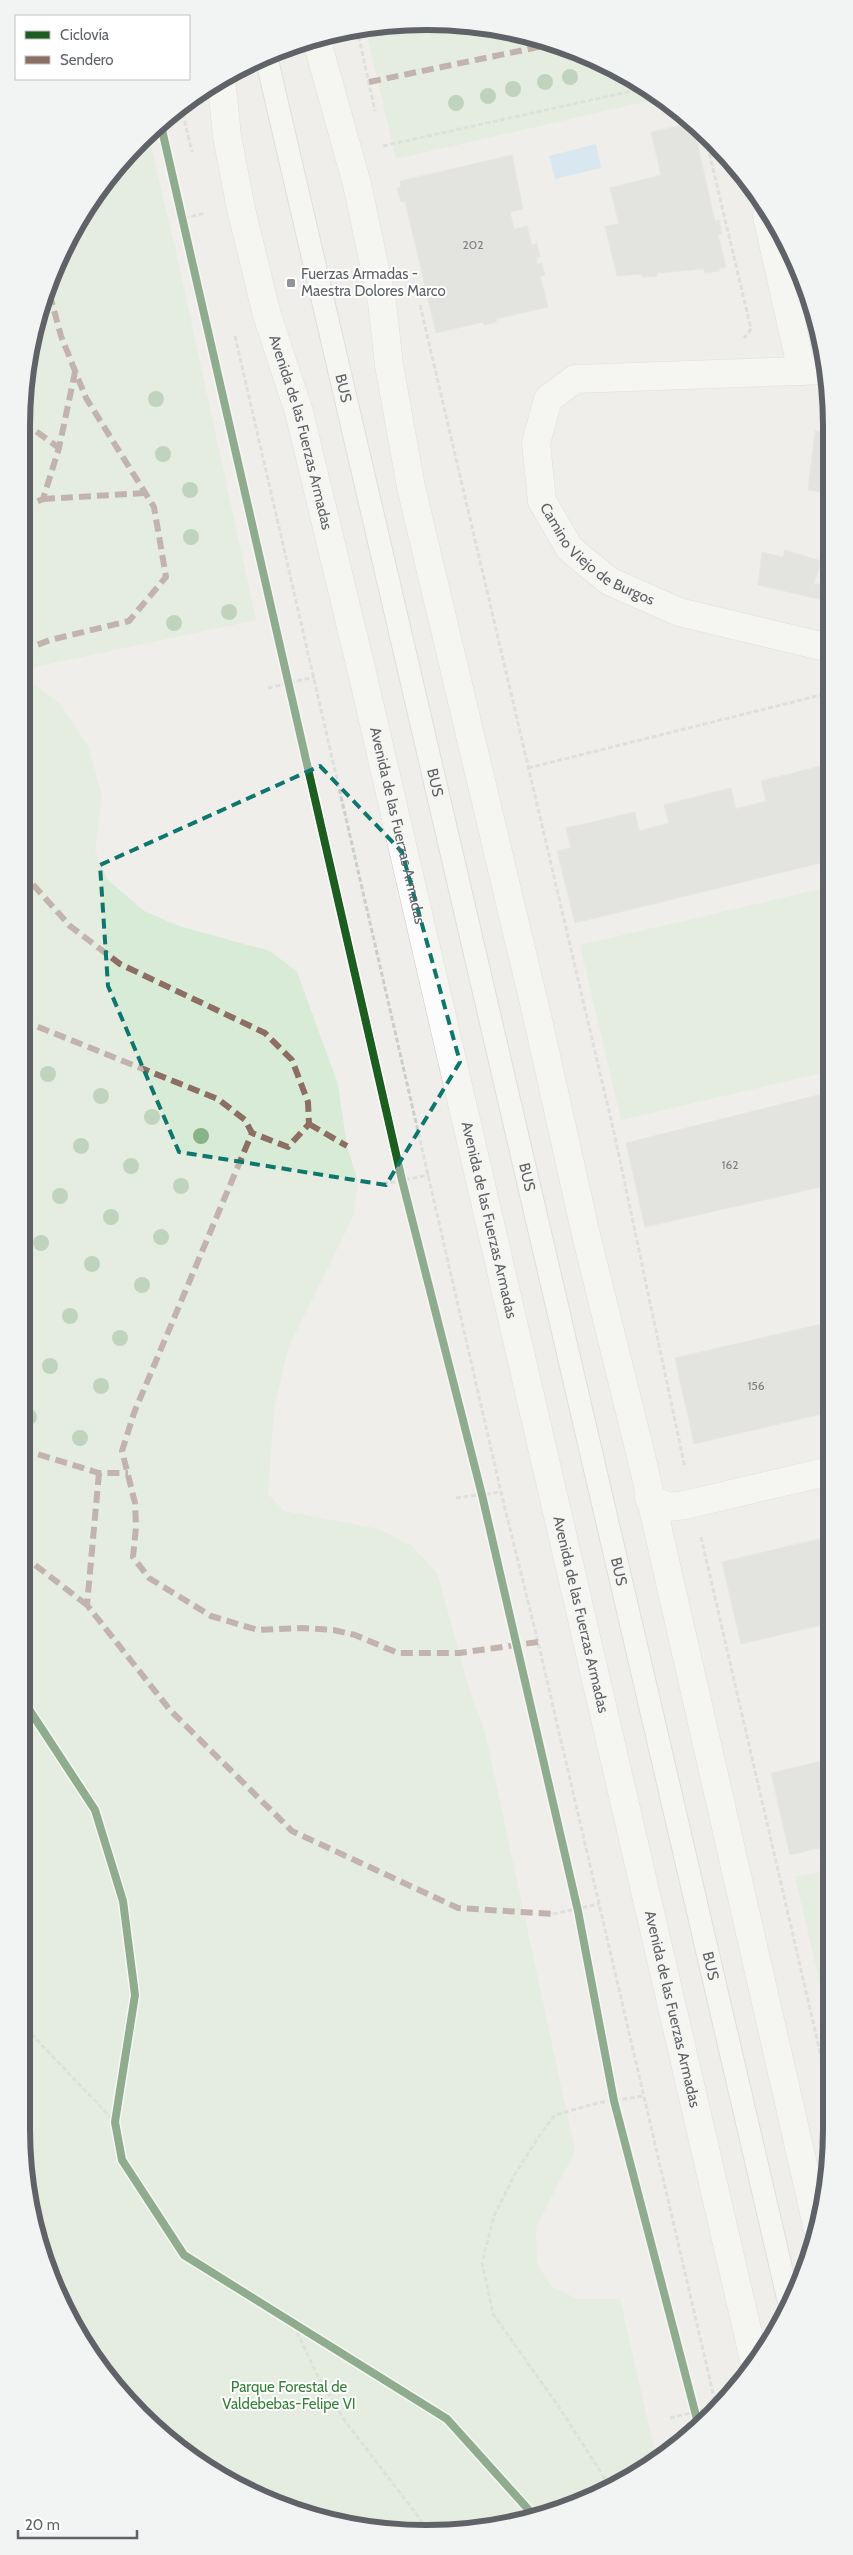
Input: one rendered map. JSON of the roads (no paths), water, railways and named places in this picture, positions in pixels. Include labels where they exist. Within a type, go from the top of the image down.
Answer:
[{"type":"street","points":[[318,46],[357,184],[382,302],[391,374],[411,487],[649,1498],[814,2211]]},
{"type":"street","name":"Avenida de las Fuerzas Armadas","points":[[222,87],[227,136],[241,208],[267,315],[299,412],[361,668],[753,2354]]},
{"type":"street","points":[[772,232],[815,370]]},
{"type":"street","name":"Camino Viejo de Burgos","points":[[815,370],[575,379],[548,399],[536,443],[542,502],[570,549],[609,581],[679,612],[823,647]]},
{"type":"street","points":[[649,1498],[668,1507],[685,1505],[823,1473]]},
{"type":"lane","name":"BUS","points":[[268,63],[787,2293]]},
{"type":"water","points":[[596,144],[601,168],[555,179],[549,156]]},
{"type":"place","name":"Fuerzas Armadas - Maestra Dolores Marco","points":[[291,283]]},
{"type":"park label","name":"Parque Forestal de Valdebebas-Felipe VI","points":[[289,2396]]}]
